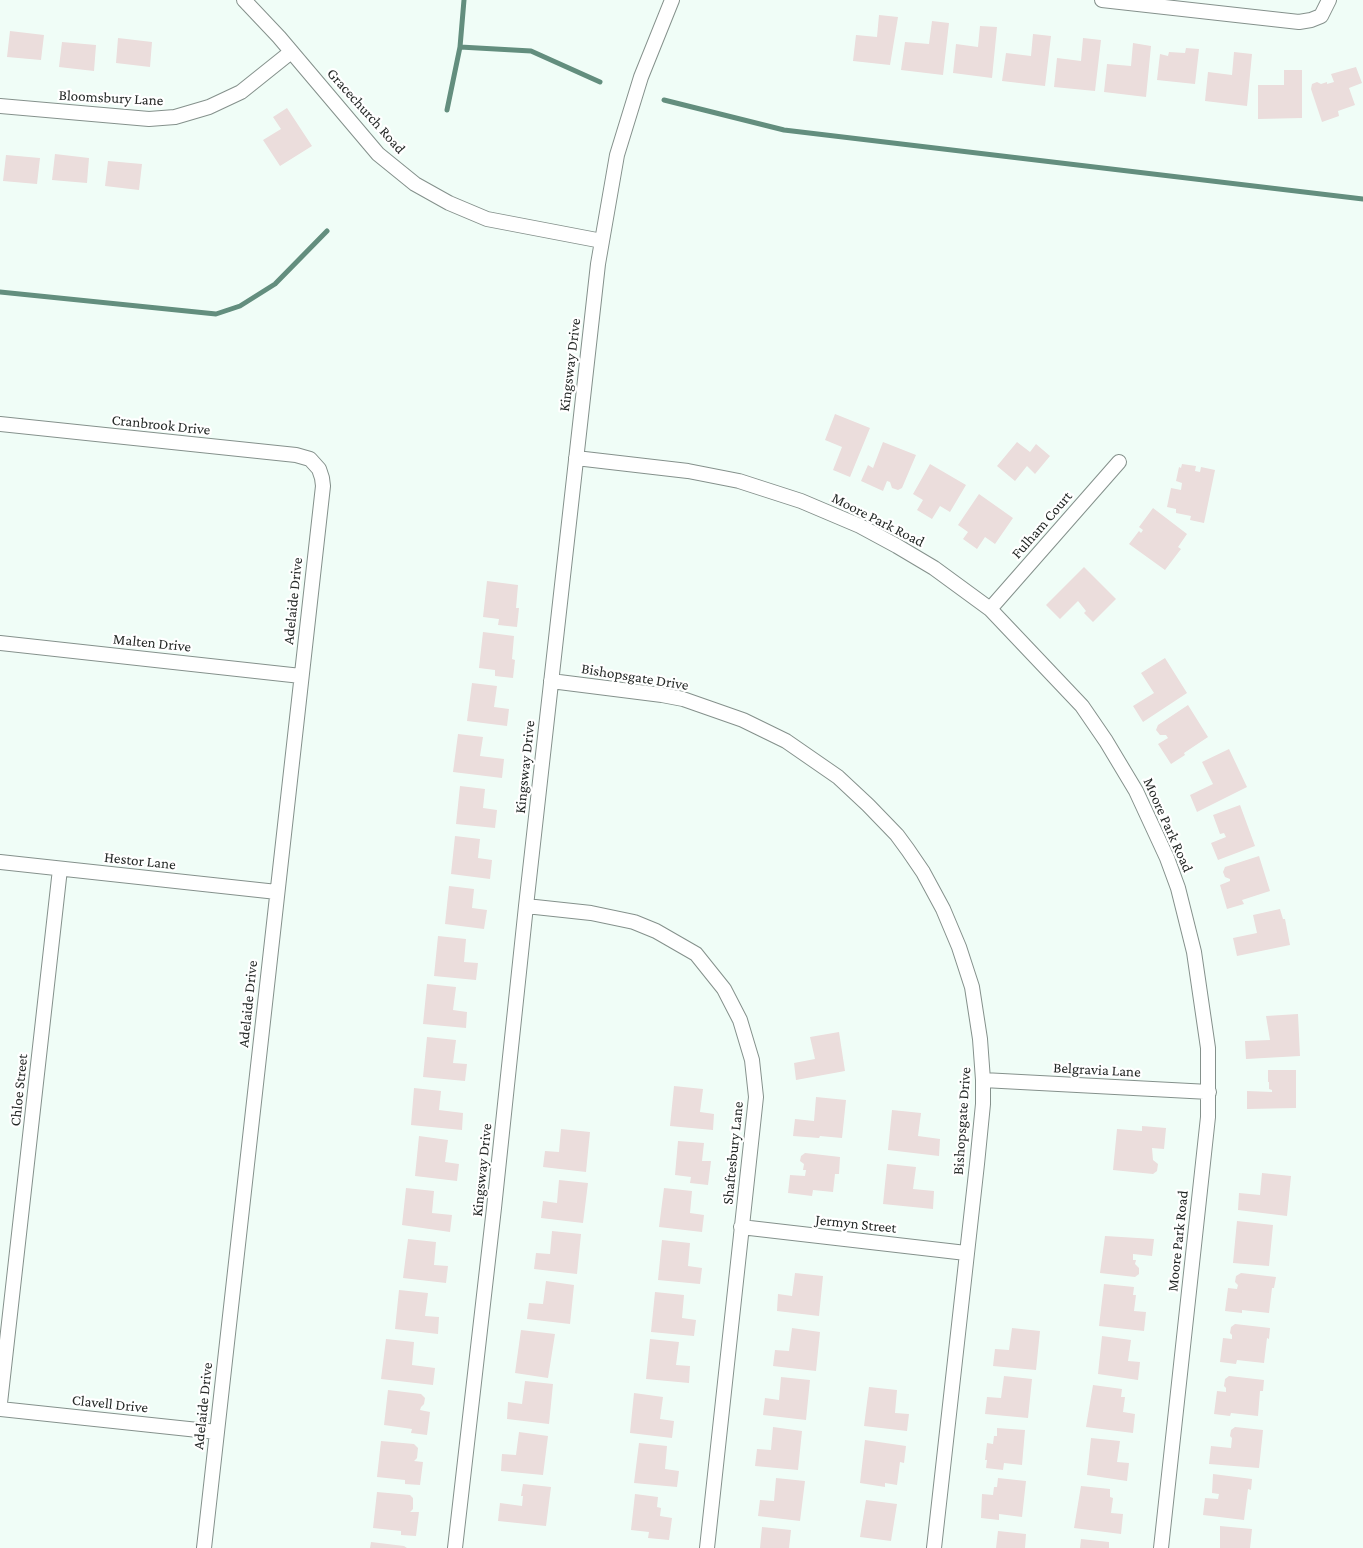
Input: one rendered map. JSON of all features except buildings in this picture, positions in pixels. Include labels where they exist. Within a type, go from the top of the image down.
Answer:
[{"type":"street","name":"Gracechurch Road","points":[[244,0],[292,52],[378,154],[415,184],[449,203],[487,219],[602,241]]},
{"type":"street","name":"Kingsway Drive","points":[[454,1548],[602,241],[617,155],[630,110],[672,0]]},
{"type":"street","points":[[1102,0],[1299,22],[1321,16],[1329,0]]},
{"type":"street","name":"Bloomsbury Lane","points":[[0,106],[149,119],[175,117],[209,107],[241,92],[292,52]]},
{"type":"street","name":"Cranbrook Drive","points":[[0,424],[296,455],[310,459],[316,464]]},
{"type":"street","name":"Moore Park Road","points":[[576,458],[688,471],[739,481],[802,501],[860,526],[934,568],[990,609],[1082,706],[1136,791],[1150,819],[1178,888],[1194,952],[1208,1048],[1207,1127],[1161,1548]]},
{"type":"street","name":"Fulham Court","points":[[990,609],[1119,462]]},
{"type":"street","name":"Adelaide Drive","points":[[204,1548],[322,486],[322,478],[316,464]]},
{"type":"street","name":"Malten Drive","points":[[0,643],[301,676]]},
{"type":"street","name":"Bishopsgate Drive","points":[[551,681],[662,695],[704,705],[743,720],[786,741],[844,782],[897,835],[923,872],[943,909],[962,953],[972,987],[980,1039],[983,1080],[981,1122],[934,1548]]},
{"type":"street","name":"Hestor Lane","points":[[0,862],[277,892]]},
{"type":"street","name":"Chloe Street","points":[[0,1403],[60,869]]},
{"type":"street","name":"Shaftesbury Lane","points":[[526,906],[614,917],[656,931],[696,954],[724,989],[740,1020],[752,1060],[756,1097],[707,1548]]},
{"type":"street","name":"Belgravia Lane","points":[[983,1080],[1208,1092]]},
{"type":"street","name":"Jermyn Street","points":[[742,1227],[966,1252]]},
{"type":"street","name":"Clavell Drive","points":[[0,1409],[217,1432]]},
{"type":"waterway","points":[[447,110],[460,47],[464,0]]},
{"type":"waterway","points":[[460,47],[531,51],[600,82]]},
{"type":"waterway","points":[[664,100],[784,130],[1363,199]]},
{"type":"waterway","points":[[0,292],[216,314],[240,306],[275,284],[327,231]]}]
